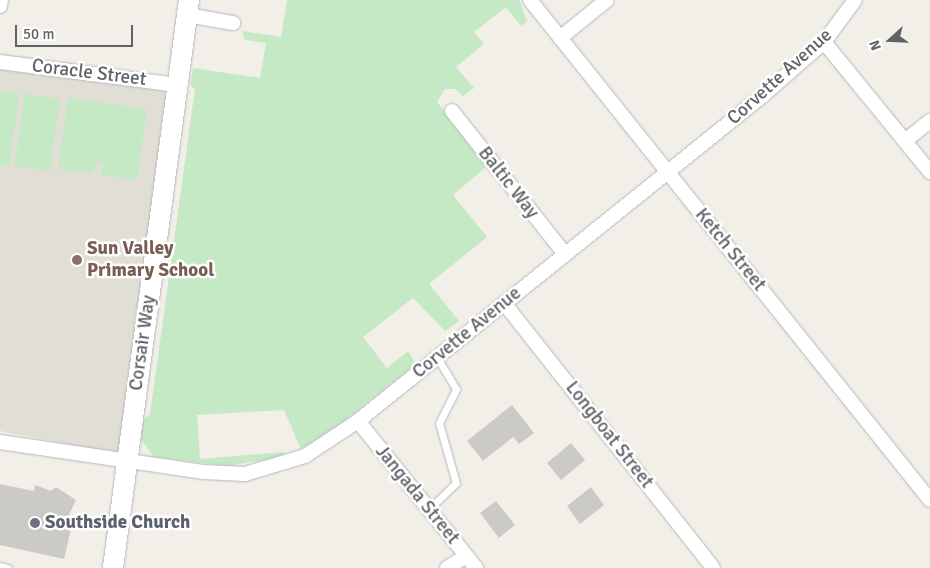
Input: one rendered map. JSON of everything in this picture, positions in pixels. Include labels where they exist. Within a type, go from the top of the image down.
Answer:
[{"type":"street","points":[[0,6],[1,0]]},
{"type":"street","name":"Ketch Street","points":[[530,0],[930,500]]},
{"type":"street","points":[[560,38],[606,0]]},
{"type":"street","name":"Corvette Avenue","points":[[0,442],[128,462],[244,474],[305,456],[358,421],[668,173],[824,42],[855,0]]},
{"type":"street","points":[[188,8],[233,23]]},
{"type":"street","name":"Corsair Way","points":[[113,568],[188,8]]},
{"type":"street","points":[[824,42],[930,172]]},
{"type":"street","name":"Coracle Street","points":[[0,62],[178,85]]},
{"type":"street","name":"Baltic Way","points":[[452,111],[565,254]]},
{"type":"street","points":[[905,141],[930,121]]},
{"type":"street","name":"Longboat Street","points":[[504,303],[713,568]]},
{"type":"street","name":"Jangada Street","points":[[358,421],[476,568]]},
{"type":"street","points":[[448,568],[466,556]]},
{"type":"lane","points":[[430,509],[456,483],[439,423],[456,389],[437,357]]},
{"type":"lane","points":[[0,566],[8,568]]},
{"type":"shaded area","name":"Sun Valley Primary School","points":[[0,63],[179,89],[125,455],[0,431]]},
{"type":"green space","points":[[287,0],[519,0],[527,21],[521,26],[506,7],[474,32],[484,44],[456,67],[474,88],[463,96],[455,89],[445,89],[437,102],[486,167],[453,195],[487,237],[429,284],[459,321],[445,331],[413,298],[363,337],[387,368],[408,351],[416,364],[324,437],[301,449],[284,410],[197,415],[200,459],[284,452],[285,456],[228,466],[154,457],[140,438],[142,421],[150,414],[195,89],[190,85],[193,68],[260,78],[266,43],[245,40],[242,31],[281,37]]},
{"type":"green space","points":[[0,92],[19,94],[9,166],[0,164]]},
{"type":"green space","points":[[24,94],[60,99],[50,171],[15,166]]},
{"type":"green space","points":[[68,98],[147,109],[137,180],[101,175],[103,163],[96,162],[93,174],[58,169]]},
{"type":"building","points":[[512,405],[534,433],[519,444],[513,437],[483,461],[467,441]]},
{"type":"building","points":[[571,443],[585,460],[561,480],[547,463]]},
{"type":"building","name":"Southside Church","points":[[0,484],[34,491],[35,485],[51,491],[56,487],[76,500],[68,517],[71,529],[64,559],[0,545]]},
{"type":"building","points":[[591,487],[604,505],[580,524],[567,506]]},
{"type":"building","points":[[496,501],[515,525],[499,538],[480,513]]},
{"type":"place","name":"Sun Valley Primary School","points":[[77,260]]},
{"type":"place","name":"Southside Church","points":[[35,523]]}]
